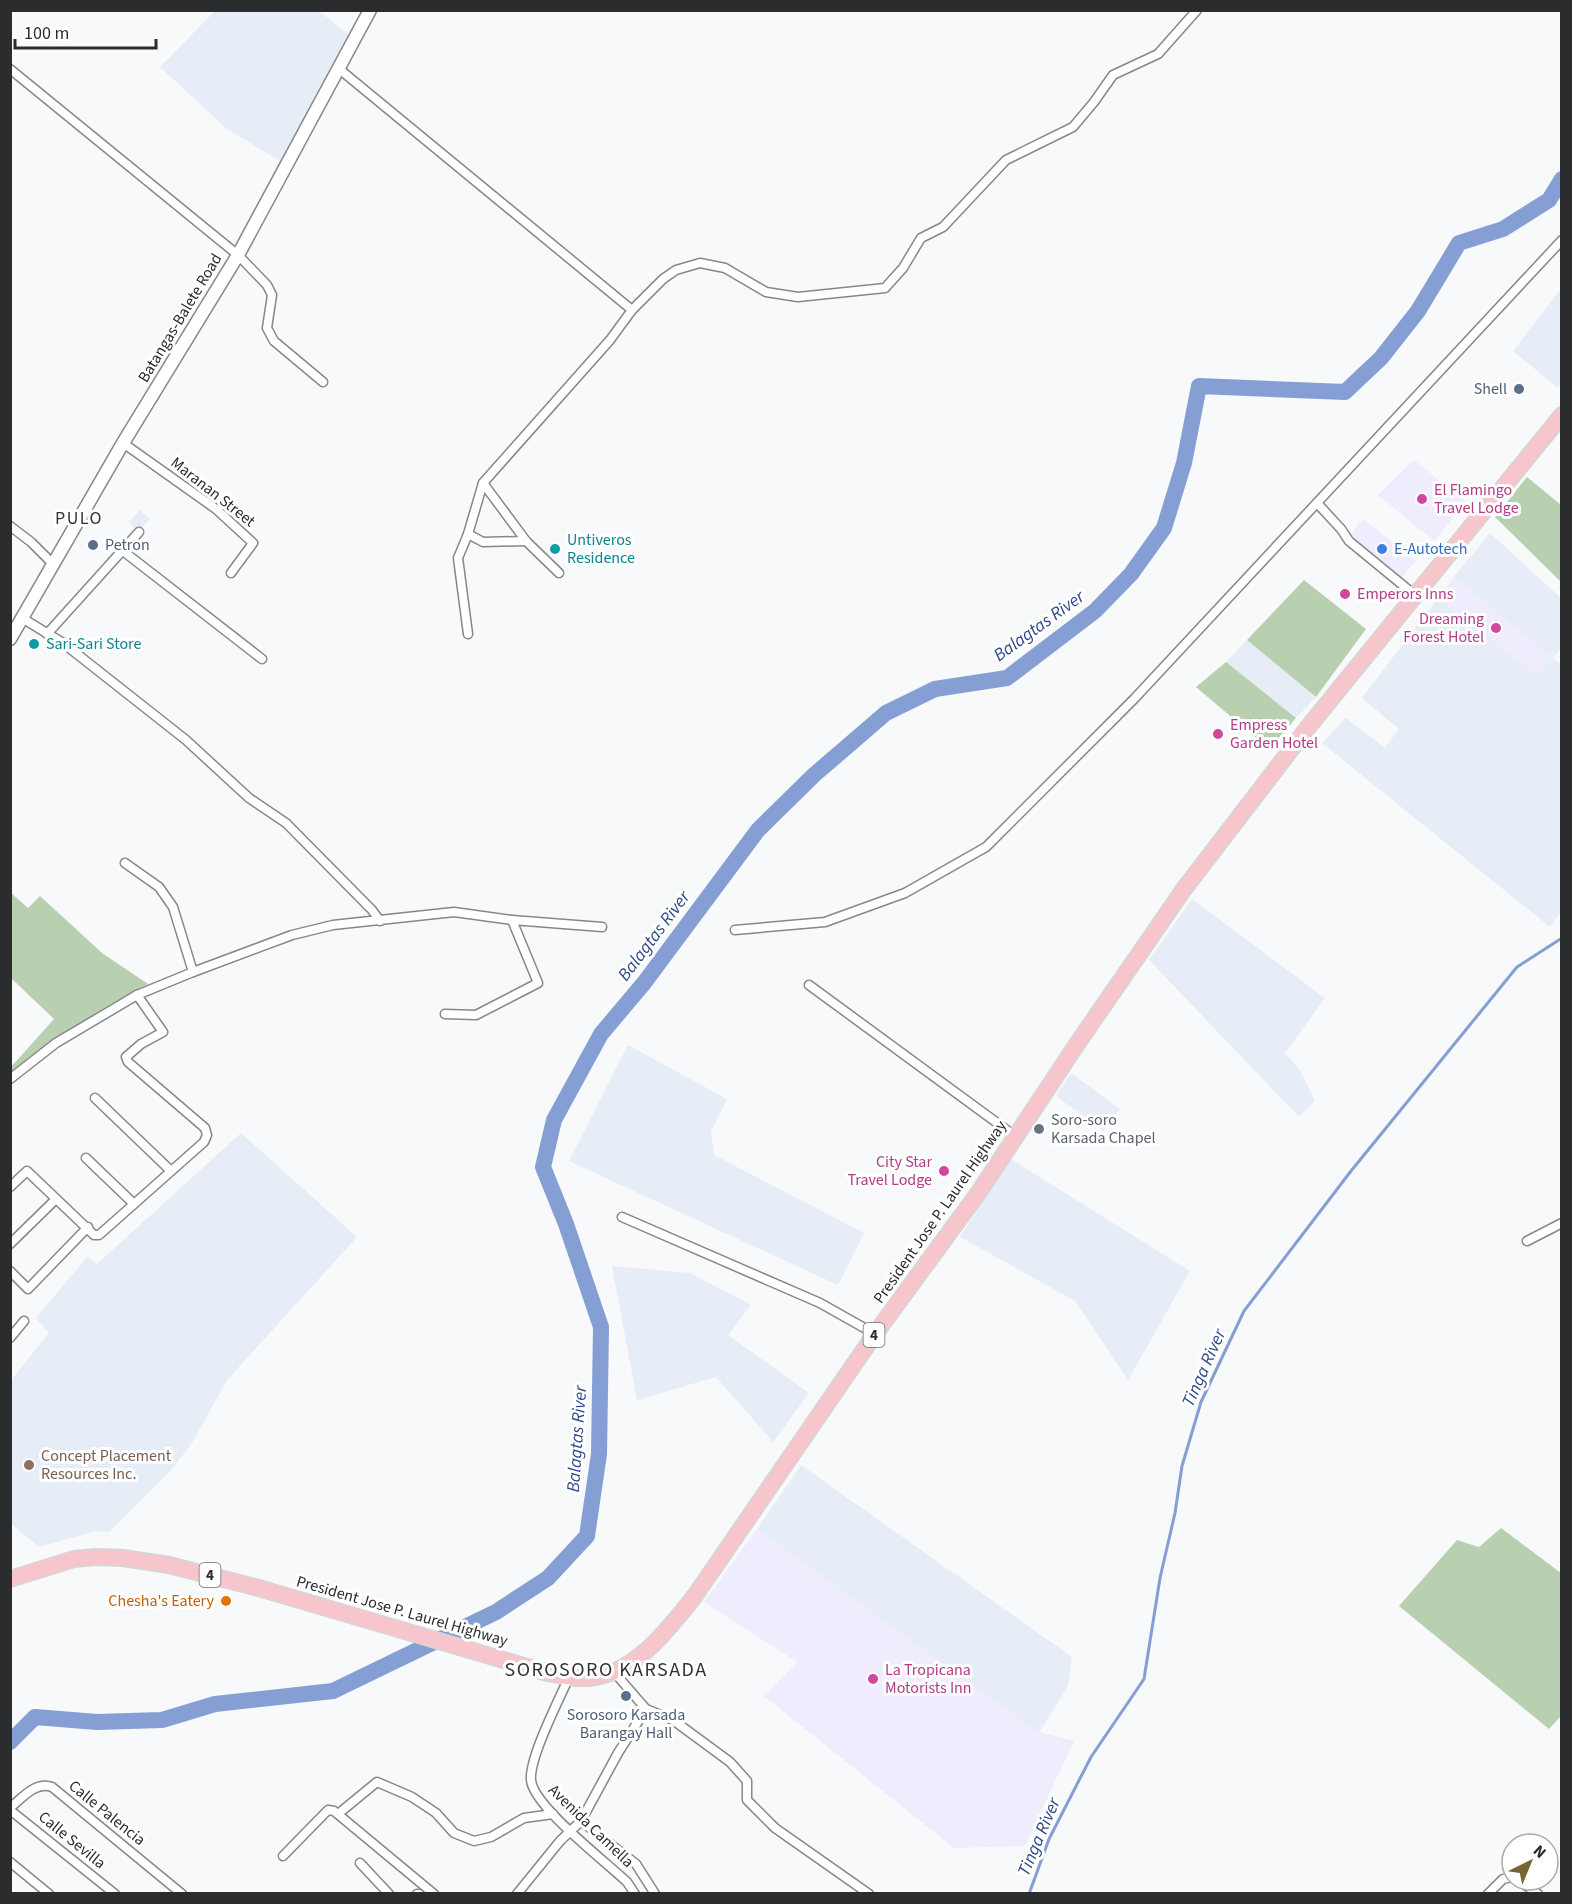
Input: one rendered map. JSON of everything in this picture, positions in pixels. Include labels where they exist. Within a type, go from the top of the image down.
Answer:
[{"type":"highway","name":"President Jose P. Laurel Highway","points":[[10,1579],[74,1559],[123,1558],[169,1565],[255,1587],[548,1673],[593,1678],[615,1672],[629,1665],[644,1652],[694,1597],[875,1334],[979,1192],[1126,973],[1224,835],[1309,726],[1562,415]]},
{"type":"main road","name":"Batangas-Balete Road","points":[[10,639],[123,443],[238,255],[370,10]]},
{"type":"street","points":[[468,634],[458,558],[468,534],[483,483],[610,340],[632,310],[663,279],[676,270],[700,263],[725,268],[766,292],[798,297],[885,288],[903,268],[921,238],[943,227],[1006,160],[1073,127],[1113,75],[1158,54],[1197,10]]},
{"type":"street","points":[[338,68],[632,310]]},
{"type":"street","points":[[10,69],[238,255],[267,285],[273,295],[267,328],[274,341],[323,382]]},
{"type":"street","points":[[735,930],[825,922],[905,893],[986,847],[1134,699],[1562,240]]},
{"type":"street","name":"Maranan Street","points":[[123,443],[216,509],[253,543],[231,573]]},
{"type":"street","points":[[483,483],[526,541],[559,573]]},
{"type":"street","points":[[1317,502],[1349,541],[1416,596]]},
{"type":"street","points":[[10,526],[31,542],[54,565]]},
{"type":"street","points":[[47,634],[139,532]]},
{"type":"street","points":[[468,534],[483,542],[526,541]]},
{"type":"street","points":[[123,551],[262,659]]},
{"type":"street","points":[[22,618],[63,643],[186,740],[249,798],[286,823],[372,910],[380,921]]},
{"type":"street","points":[[125,863],[159,887],[173,908],[193,972]]},
{"type":"street","points":[[10,1079],[56,1043],[137,996],[193,972],[292,935],[333,926],[454,912],[512,920],[602,927]]},
{"type":"street","points":[[445,1014],[476,1015],[538,983],[512,920]]},
{"type":"street","points":[[809,985],[1015,1136]]},
{"type":"street","points":[[10,1188],[27,1171],[94,1235],[99,1235],[204,1142],[207,1135],[204,1128],[128,1062],[126,1057],[129,1052],[163,1032],[137,996]]},
{"type":"street","points":[[95,1098],[171,1171]]},
{"type":"street","points":[[86,1158],[134,1204]]},
{"type":"street","points":[[10,1244],[56,1199]]},
{"type":"street","points":[[622,1217],[820,1303],[875,1334]]},
{"type":"street","points":[[1527,1241],[1562,1223]]},
{"type":"street","points":[[10,1271],[28,1289],[88,1227]]},
{"type":"street","points":[[10,1338],[24,1321]]},
{"type":"street","points":[[615,1672],[646,1709],[673,1720],[730,1762],[747,1781],[747,1800],[775,1828],[869,1893]]},
{"type":"street","name":"Avenida Camella","points":[[569,1677],[533,1761],[531,1780],[535,1794],[553,1814],[627,1882],[635,1893]]},
{"type":"street","points":[[518,1893],[560,1842],[581,1821],[618,1753],[646,1709]]},
{"type":"street","points":[[339,1814],[377,1782],[412,1797],[436,1813],[454,1833],[474,1841],[490,1837],[524,1818],[553,1814]]},
{"type":"street","name":"Calle Palencia","points":[[10,1809],[36,1787],[44,1784],[52,1787],[183,1893]]},
{"type":"street","name":"Calle Sevilla","points":[[10,1809],[115,1893]]},
{"type":"street","points":[[283,1856],[328,1810],[334,1810],[434,1893]]},
{"type":"street","points":[[581,1821],[636,1863],[655,1893]]},
{"type":"street","points":[[10,1862],[49,1893]]},
{"type":"street","points":[[360,1863],[389,1893]]},
{"type":"street","points":[[1488,1893],[1500,1883]]},
{"type":"shaded area","points":[[215,11],[319,11],[348,34],[280,161],[227,129],[160,67]]},
{"type":"shaded area","points":[[1561,289],[1562,383],[1558,388],[1513,351]]},
{"type":"shaded area","name":"El Flamingo Travel Lodge","points":[[1414,460],[1466,502],[1434,541],[1378,495]]},
{"type":"shaded area","points":[[140,510],[150,519],[138,531],[129,522]]},
{"type":"shaded area","name":"E-Autotech","points":[[1363,519],[1416,561],[1400,579],[1348,536]]},
{"type":"shaded area","points":[[1490,533],[1561,598],[1561,648],[1553,658],[1562,665],[1562,910],[1550,927],[1322,743],[1346,718],[1385,748],[1399,729],[1362,698],[1438,598],[1537,675],[1552,658],[1454,577]]},
{"type":"shaded area","name":"Dreaming Forest Hotel","points":[[1454,577],[1552,658],[1537,675],[1438,598]]},
{"type":"shaded area","points":[[1247,640],[1316,697],[1296,718],[1226,662]]},
{"type":"shaded area","points":[[1192,899],[1325,998],[1285,1053],[1300,1070],[1315,1101],[1299,1117],[1149,960]]},
{"type":"shaded area","points":[[628,1045],[727,1099],[711,1131],[714,1155],[864,1233],[838,1285],[569,1161]]},
{"type":"shaded area","points":[[1071,1073],[1120,1109],[1103,1131],[1056,1096]]},
{"type":"shaded area","points":[[241,1133],[357,1237],[227,1380],[192,1443],[172,1469],[109,1532],[95,1531],[39,1547],[10,1523],[11,1380],[49,1333],[36,1318],[87,1257],[97,1264]]},
{"type":"shaded area","points":[[1011,1159],[1190,1271],[1128,1380],[1075,1301],[960,1237]]},
{"type":"shaded area","points":[[612,1266],[690,1273],[751,1305],[728,1335],[809,1393],[773,1442],[716,1377],[637,1400]]},
{"type":"shaded area","points":[[801,1465],[1072,1657],[1068,1686],[1039,1733],[757,1529]]},
{"type":"shaded area","name":"La Tropicana Motorists Inn","points":[[757,1529],[1039,1732],[1074,1741],[1025,1846],[954,1848],[764,1696],[797,1662],[704,1602]]},
{"type":"green space","points":[[1527,477],[1561,505],[1561,582],[1495,517]]},
{"type":"green space","points":[[1304,580],[1366,629],[1316,697],[1247,640]]},
{"type":"green space","points":[[1226,662],[1296,718],[1269,749],[1196,687]]},
{"type":"green space","points":[[11,893],[28,908],[40,896],[102,953],[148,984],[77,1026],[11,1074],[11,1067],[54,1019],[11,978]]},
{"type":"green space","points":[[1501,1528],[1561,1573],[1561,1716],[1549,1729],[1399,1606],[1457,1540],[1479,1547]]},
{"type":"waterway","name":"Balagtas River","points":[[10,1742],[35,1717],[97,1722],[162,1720],[215,1704],[333,1691],[496,1612],[548,1578],[587,1536],[599,1454],[601,1327],[566,1224],[543,1167],[554,1120],[601,1034],[644,983],[758,830],[814,775],[886,713],[935,689],[1007,678],[1095,611],[1131,574],[1164,528],[1184,463],[1199,386],[1345,392],[1381,358],[1418,311],[1459,243],[1503,229],[1549,200],[1562,179]]},
{"type":"waterway","name":"Tinga River","points":[[1029,1894],[1049,1839],[1091,1757],[1144,1679],[1160,1578],[1175,1513],[1182,1466],[1201,1402],[1244,1311],[1351,1171],[1517,967],[1562,938]]},
{"type":"place","name":"Shell","points":[[1519,389]]},
{"type":"place","name":"El Flamingo Travel Lodge","points":[[1422,499]]},
{"type":"place","name":"Petron","points":[[93,545]]},
{"type":"place","name":"Untiveros Residence","points":[[555,549]]},
{"type":"place","name":"E-Autotech","points":[[1382,549]]},
{"type":"place","name":"Emperors Inns","points":[[1345,594]]},
{"type":"place","name":"Dreaming Forest Hotel","points":[[1496,628]]},
{"type":"place","name":"Sari-Sari Store","points":[[34,644]]},
{"type":"place","name":"Empress Garden Hotel","points":[[1218,734]]},
{"type":"place","name":"Soro-soro Karsada Chapel","points":[[1039,1129]]},
{"type":"place","name":"City Star Travel Lodge","points":[[944,1171]]},
{"type":"place","name":"Concept Placement Resources Inc.","points":[[29,1465]]},
{"type":"place","name":"Chesha's Eatery","points":[[226,1601]]},
{"type":"place","name":"La Tropicana Motorists Inn","points":[[873,1679]]},
{"type":"place","name":"Sorosoro Karsada Barangay Hall","points":[[626,1696]]},
{"type":"district","name":"PULO","points":[[79,518]]},
{"type":"district","name":"SOROSORO KARSADA","points":[[606,1670]]}]
